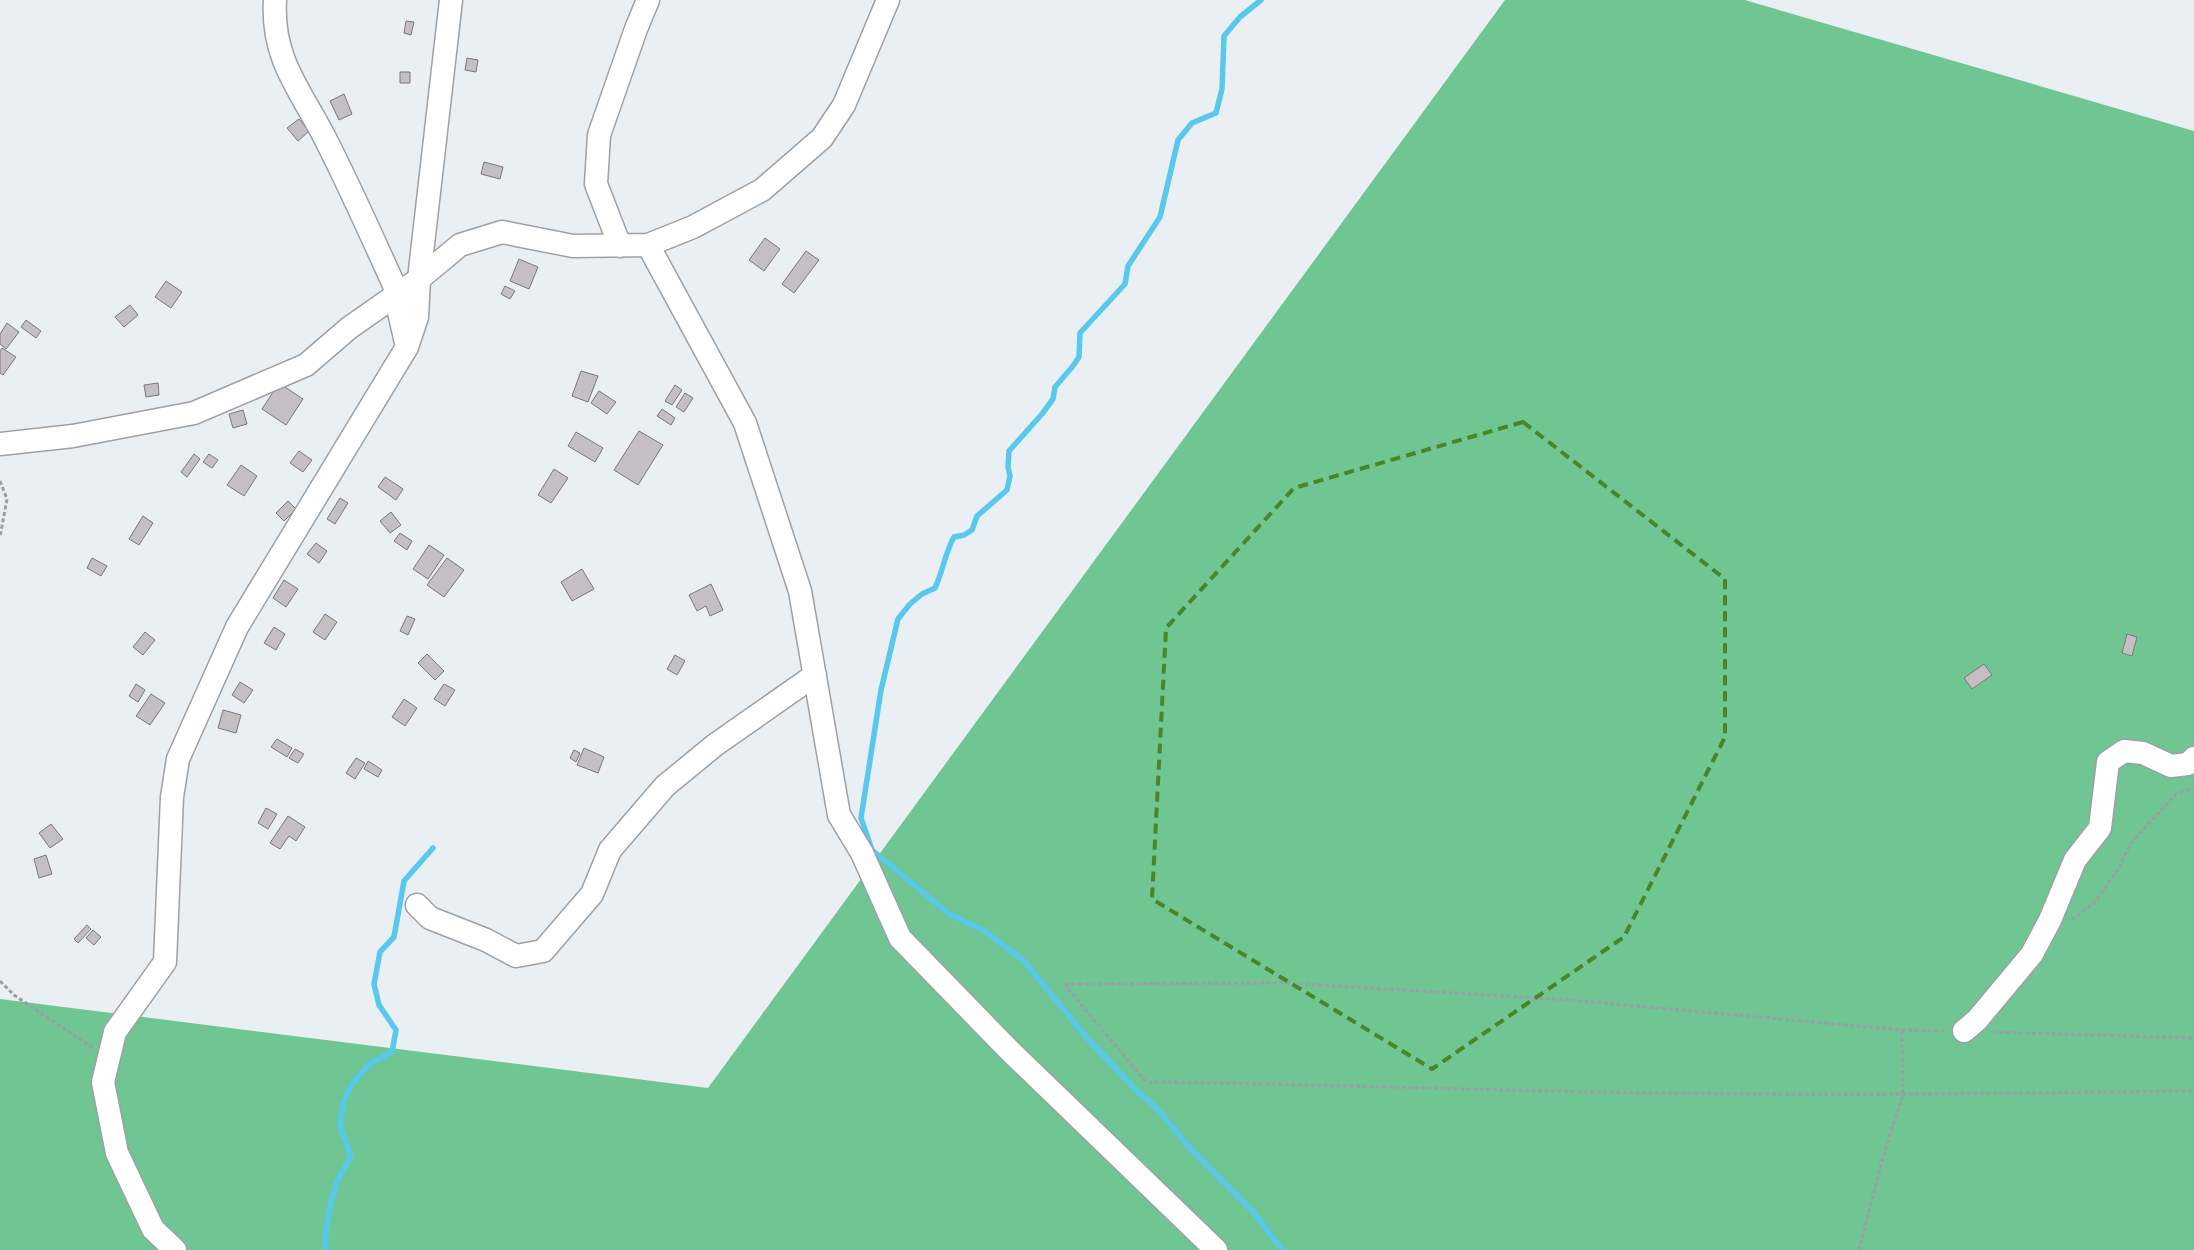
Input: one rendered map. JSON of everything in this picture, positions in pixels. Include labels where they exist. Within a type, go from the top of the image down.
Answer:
[{"type":"street","points":[[275,0],[274,24],[284,66],[319,125],[398,294],[399,312],[407,348]]},
{"type":"street","points":[[175,1250],[153,1229],[117,1152],[103,1082],[115,1032],[164,962],[172,797],[178,759],[237,627],[407,348],[417,317],[419,279],[451,0]]},
{"type":"street","points":[[620,246],[596,184],[599,135],[648,0]]},
{"type":"street","points":[[0,444],[73,436],[194,412],[306,366],[349,328],[419,279],[460,245],[502,232],[573,246],[648,245],[693,226],[762,190],[822,138],[844,105],[888,0]]},
{"type":"street","points":[[648,245],[745,423],[800,591],[839,815],[862,853],[900,938],[1007,1048],[1216,1250]]},
{"type":"street","points":[[417,905],[430,918],[486,940],[516,956],[543,951],[592,894],[610,850],[666,786],[715,745],[814,675]]},
{"type":"street","points":[[1964,1032],[1977,1020],[2032,954],[2050,920],[2075,860],[2100,828],[2108,762],[2124,751],[2143,753],[2171,766],[2188,764],[2194,758]]},
{"type":"path","points":[[0,481],[7,499],[0,537]]},
{"type":"path","points":[[2068,923],[2096,901],[2117,871],[2131,843],[2177,793],[2194,788]]},
{"type":"path","points":[[0,982],[14,995],[109,1059]]},
{"type":"path","points":[[2194,1038],[1902,1030],[1570,1000],[1296,983],[1064,984],[1146,1082],[1323,1084],[1666,1093],[1903,1095],[2194,1091]]},
{"type":"path","points":[[1859,1250],[1885,1150],[1903,1095],[1902,1030]]},
{"type":"highlighted area","points":[[1523,422],[1725,579],[1725,737],[1624,937],[1432,1069],[1152,899],[1166,628],[1294,488]]},
{"type":"green space","points":[[1505,0],[1745,0],[2194,131],[2194,1250],[0,1250],[0,999],[708,1088]]},
{"type":"building","points":[[406,21],[414,22],[411,35],[404,33]]},
{"type":"building","points":[[467,58],[478,60],[476,72],[465,70]]},
{"type":"building","points":[[400,72],[410,72],[410,83],[400,83]]},
{"type":"building","points":[[344,94],[352,114],[339,120],[330,101]]},
{"type":"building","points":[[299,119],[309,131],[298,141],[287,128]]},
{"type":"building","points":[[484,162],[503,167],[500,179],[481,174]]},
{"type":"building","points":[[765,238],[780,249],[764,271],[749,260]]},
{"type":"building","points":[[806,251],[819,260],[794,293],[782,284]]},
{"type":"building","points":[[519,259],[538,267],[529,289],[510,281]]},
{"type":"building","points":[[166,281],[182,292],[171,308],[155,297]]},
{"type":"building","points":[[505,286],[515,291],[510,299],[501,294]]},
{"type":"building","points":[[130,305],[138,315],[124,327],[115,317]]},
{"type":"building","points":[[26,320],[41,331],[36,338],[21,327]]},
{"type":"building","points":[[7,323],[19,332],[6,349],[0,344],[0,334]]},
{"type":"building","points":[[2,348],[16,357],[3,375],[0,373],[0,351]]},
{"type":"building","points":[[581,371],[598,376],[588,402],[572,396]]},
{"type":"building","points":[[158,383],[159,395],[146,397],[144,385]]},
{"type":"building","points":[[279,383],[303,399],[286,425],[262,409]]},
{"type":"building","points":[[675,385],[682,390],[672,405],[665,401]]},
{"type":"building","points":[[599,391],[616,402],[607,414],[591,403]]},
{"type":"building","points":[[685,393],[693,398],[684,412],[676,407]]},
{"type":"building","points":[[662,409],[675,418],[671,425],[657,416]]},
{"type":"building","points":[[243,410],[247,424],[233,428],[229,414]]},
{"type":"building","points":[[639,431],[663,445],[638,485],[614,470]]},
{"type":"building","points":[[576,432],[603,448],[595,462],[568,446]]},
{"type":"building","points":[[299,451],[312,460],[303,472],[290,463]]},
{"type":"building","points":[[194,454],[200,459],[187,477],[181,472]]},
{"type":"building","points":[[209,454],[218,460],[212,468],[203,462]]},
{"type":"building","points":[[241,465],[257,476],[244,496],[227,485]]},
{"type":"building","points":[[554,469],[568,478],[551,503],[538,495]]},
{"type":"building","points":[[385,477],[403,489],[396,500],[378,487]]},
{"type":"building","points":[[340,498],[348,503],[335,524],[327,519]]},
{"type":"building","points":[[288,501],[296,509],[284,521],[276,513]]},
{"type":"building","points":[[391,512],[401,525],[390,533],[380,521]]},
{"type":"building","points":[[143,516],[153,523],[139,545],[129,539]]},
{"type":"building","points":[[400,533],[412,541],[407,550],[394,541]]},
{"type":"building","points":[[316,543],[327,551],[319,563],[307,554]]},
{"type":"building","points":[[429,545],[444,555],[428,579],[413,569]]},
{"type":"building","points":[[92,558],[107,566],[101,576],[87,568]]},
{"type":"building","points":[[447,558],[464,570],[444,597],[427,585]]},
{"type":"building","points":[[582,569],[594,589],[572,601],[561,582]]},
{"type":"building","points":[[284,580],[298,589],[286,607],[273,598]]},
{"type":"building","points":[[711,584],[723,610],[710,616],[706,606],[697,611],[689,595]]},
{"type":"building","points":[[325,614],[337,622],[325,640],[313,632]]},
{"type":"building","points":[[407,616],[415,619],[408,635],[400,631]]},
{"type":"building","points":[[274,627],[285,634],[276,650],[264,643]]},
{"type":"building","points":[[145,632],[155,640],[143,655],[133,647]]},
{"type":"building","points":[[2127,634],[2137,637],[2132,656],[2122,653]]},
{"type":"building","points":[[427,654],[444,671],[435,680],[418,663]]},
{"type":"building","points":[[675,655],[685,661],[677,675],[667,669]]},
{"type":"building","points":[[1984,664],[1992,675],[1972,689],[1964,678]]},
{"type":"building","points":[[240,682],[253,690],[244,703],[232,695]]},
{"type":"building","points":[[136,684],[145,690],[138,702],[129,696]]},
{"type":"building","points":[[444,684],[455,690],[445,706],[434,699]]},
{"type":"building","points":[[151,694],[165,703],[150,725],[136,716]]},
{"type":"building","points":[[404,699],[417,708],[405,726],[392,717]]},
{"type":"building","points":[[223,710],[241,715],[236,733],[218,728]]},
{"type":"building","points":[[277,739],[292,748],[287,757],[271,747]]},
{"type":"building","points":[[584,748],[604,757],[598,773],[577,765]]},
{"type":"building","points":[[295,749],[304,754],[298,763],[289,758]]},
{"type":"building","points":[[574,750],[580,753],[576,762],[570,758]]},
{"type":"building","points":[[356,758],[365,763],[355,779],[346,773]]},
{"type":"building","points":[[368,761],[382,770],[378,777],[364,769]]},
{"type":"building","points":[[266,808],[277,814],[268,829],[258,823]]},
{"type":"building","points":[[288,816],[305,827],[296,841],[289,836],[280,849],[270,843]]},
{"type":"building","points":[[51,824],[63,839],[50,848],[39,833]]},
{"type":"building","points":[[46,855],[52,874],[39,878],[34,859]]},
{"type":"building","points":[[87,925],[91,929],[78,943],[74,939]]},
{"type":"building","points":[[93,930],[101,937],[94,945],[86,938]]},
{"type":"waterway","points":[[1261,0],[1240,17],[1224,36],[1222,89],[1216,113],[1192,123],[1178,140],[1160,217],[1128,266],[1125,284],[1080,333],[1079,357],[1055,387],[1053,399],[1009,451],[1008,467],[1010,476],[1007,490],[977,516],[972,530],[964,535],[954,537],[935,588],[922,594],[910,604],[898,619],[881,690],[861,818],[872,850],[949,914],[983,930],[1023,960],[1087,1038],[1139,1093],[1157,1108],[1187,1145],[1255,1214],[1282,1250]]},
{"type":"waterway","points":[[326,1250],[327,1226],[334,1192],[339,1178],[351,1157],[340,1126],[343,1102],[352,1084],[369,1064],[392,1052],[396,1030],[379,1005],[374,984],[380,952],[394,937],[404,881],[433,848]]}]
